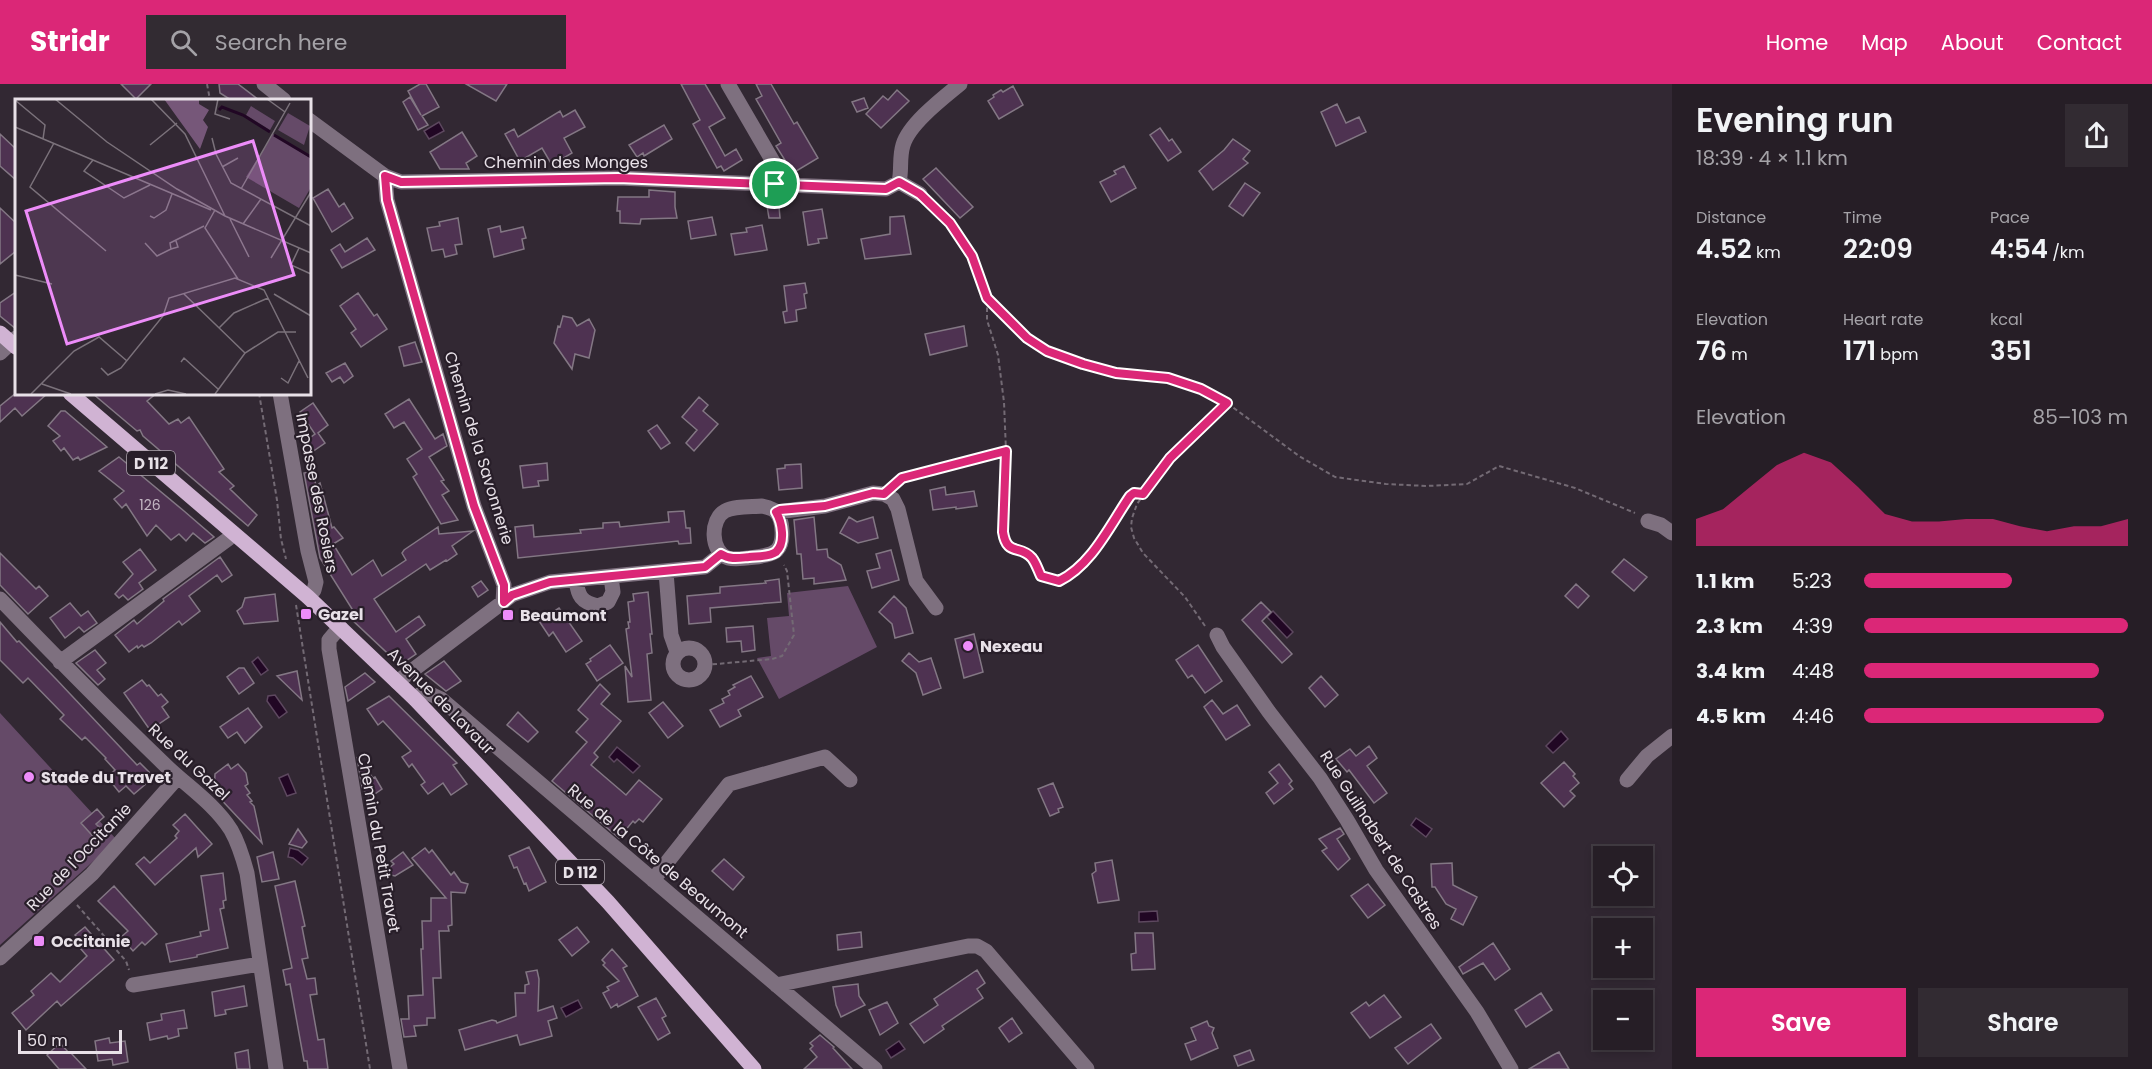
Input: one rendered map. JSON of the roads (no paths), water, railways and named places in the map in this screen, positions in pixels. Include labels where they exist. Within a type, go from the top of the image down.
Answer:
[{"type":"main road","name":"Avenue de Lavaur","points":[[70,394],[308,597],[416,699],[608,902],[754,1069]]},
{"type":"street","points":[[264,84],[283,99]]},
{"type":"street","points":[[728,84],[775,165],[775,184]]},
{"type":"street","points":[[920,194],[899,182],[902,170],[900,156],[904,141],[930,109],[960,84]]},
{"type":"street","name":"Chemin des Monges","points":[[310,121],[385,176],[401,182],[618,178],[886,189],[899,182]]},
{"type":"street","name":"Chemin de la Savonnerie","points":[[385,176],[387,200],[474,506],[504,585],[504,602]]},
{"type":"street","name":"Impasse des Rosiers","points":[[280,394],[308,551],[316,582],[314,590],[308,597]]},
{"type":"street","points":[[776,512],[780,518],[782,533],[782,544],[777,551],[769,555],[731,559],[721,554],[716,544],[714,524],[727,509],[762,506],[776,512],[825,506],[873,493],[884,494],[893,499],[898,509],[916,581],[936,608]]},
{"type":"street","points":[[1648,521],[1661,525],[1672,533]]},
{"type":"street","points":[[60,663],[233,533]]},
{"type":"street","points":[[397,682],[512,595],[550,582],[705,567],[721,554]]},
{"type":"street","points":[[666,572],[671,635],[678,652]]},
{"type":"street","points":[[576,580],[578,594],[585,603],[598,606],[608,602],[613,592],[611,577]]},
{"type":"street","name":"Rue du Gazel","points":[[0,599],[60,663],[216,811],[231,830],[247,873],[276,1069]]},
{"type":"street","name":"Chemin du Petit Travet","points":[[340,627],[329,640],[329,649],[400,1069]]},
{"type":"street","name":"Rue Guilhabert de Castres","points":[[1217,634],[1230,657],[1320,778],[1376,870],[1477,1012],[1511,1069]]},
{"type":"street","points":[[687,648],[702,654],[705,664],[698,678],[687,681],[674,672],[672,662],[678,652],[687,648]]},
{"type":"street","name":"Rue de la Côte de Beaumont","points":[[416,699],[424,691],[441,699],[875,1069]]},
{"type":"street","points":[[1627,780],[1647,756],[1672,735]]},
{"type":"street","points":[[653,880],[729,784],[825,757],[850,780]]},
{"type":"street","name":"Rue de l'Occitanie","points":[[0,958],[70,896],[178,777]]},
{"type":"street","points":[[776,985],[977,946],[986,951],[1087,1069]]},
{"type":"street","points":[[133,985],[260,964]]},
{"type":"place","name":"Gazel","points":[[306,614]]},
{"type":"place","name":"Beaumont","points":[[508,615]]},
{"type":"place","name":"Nexeau","points":[[968,646]]},
{"type":"place","name":"Stade du Travet","points":[[29,777]]},
{"type":"place","name":"Occitanie","points":[[39,941]]}]
